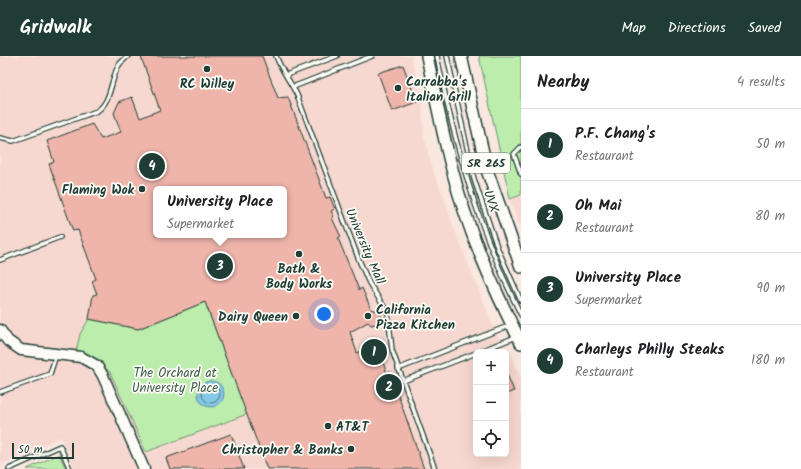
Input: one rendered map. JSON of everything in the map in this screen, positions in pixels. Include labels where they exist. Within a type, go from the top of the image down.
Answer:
[{"type":"main road","name":"SR 265","points":[[427,56],[452,169],[464,209],[494,287],[519,340]]},
{"type":"main road","name":"SR 265","points":[[461,56],[487,170],[521,267]]},
{"type":"street","points":[[0,330],[8,341],[21,350],[81,357],[97,366],[103,376],[144,469]]},
{"type":"lane","points":[[0,138],[13,141],[102,108],[119,65],[128,56]]},
{"type":"lane","name":"University Mall","points":[[276,56],[282,71],[293,87],[359,260],[369,282],[388,313],[392,350],[435,469]]},
{"type":"lane","points":[[286,75],[337,56]]},
{"type":"lane","points":[[293,87],[372,56]]},
{"type":"lane","points":[[437,56],[452,127],[467,182],[491,247],[521,315]]},
{"type":"lane","name":"UVX","points":[[447,56],[474,179],[498,246],[521,301]]},
{"type":"lane","points":[[521,147],[514,154],[521,174]]},
{"type":"lane","points":[[0,260],[60,237]]},
{"type":"lane","points":[[398,369],[512,325]]},
{"type":"lane","points":[[488,349],[519,340]]},
{"type":"lane","points":[[0,392],[50,374],[56,354]]},
{"type":"lane","points":[[403,381],[473,354]]},
{"type":"lane","points":[[9,469],[60,446],[70,469]]},
{"type":"shaded area","points":[[0,56],[411,56],[422,105],[424,137],[434,174],[445,199],[451,220],[493,326],[503,347],[508,349],[473,349],[473,457],[509,457],[509,350],[521,377],[521,469],[75,469],[61,437],[0,465]]},
{"type":"shaded area","points":[[521,195],[521,229],[510,199]]},
{"type":"green space","points":[[479,56],[521,56],[521,195],[510,199]]},
{"type":"green space","name":"The Orchard at University Place","points":[[205,302],[247,414],[146,452],[110,372],[95,359],[76,352],[80,334],[89,319],[138,329]]},
{"type":"green space","points":[[59,454],[66,469],[27,469]]},
{"type":"water","points":[[211,381],[220,385],[224,394],[220,403],[211,407],[202,403],[198,394],[202,385]]},
{"type":"building","points":[[262,56],[278,98],[288,97],[326,198],[330,197],[335,209],[331,211],[334,217],[332,218],[341,237],[338,238],[359,290],[362,288],[371,309],[378,311],[382,317],[382,320],[377,324],[371,325],[368,322],[350,332],[357,353],[369,348],[373,341],[380,346],[378,350],[387,373],[390,372],[424,469],[267,469],[205,302],[138,329],[89,319],[93,295],[97,294],[92,281],[96,279],[78,230],[73,231],[49,164],[54,162],[47,141],[92,124],[101,139],[121,132],[114,113],[119,102],[132,97],[140,118],[160,110],[141,57]]},
{"type":"building","name":"Carrabba's Italian Grill","points":[[403,65],[417,102],[392,111],[378,73]]},
{"type":"building","points":[[509,379],[514,391],[509,393]]},
{"type":"building","points":[[231,434],[244,469],[170,469],[166,458]]},
{"type":"place","name":"RC Willey","points":[[207,69]]},
{"type":"place","name":"Carrabba's Italian Grill","points":[[398,88]]},
{"type":"place","name":"Charleys Philly Steaks","points":[[152,166]]},
{"type":"place","name":"Flaming Wok","points":[[142,189]]},
{"type":"place","name":"Bath & Body Works","points":[[299,254]]},
{"type":"place","name":"University Place","points":[[220,266]]},
{"type":"place","name":"Dairy Queen","points":[[296,316]]},
{"type":"place","name":"California Pizza Kitchen","points":[[368,316]]},
{"type":"place","name":"P.F. Chang's","points":[[374,352]]},
{"type":"place","name":"Oh Mai","points":[[389,387]]},
{"type":"place","name":"AT&T","points":[[328,426]]},
{"type":"place","name":"Christopher & Banks","points":[[351,449]]}]
